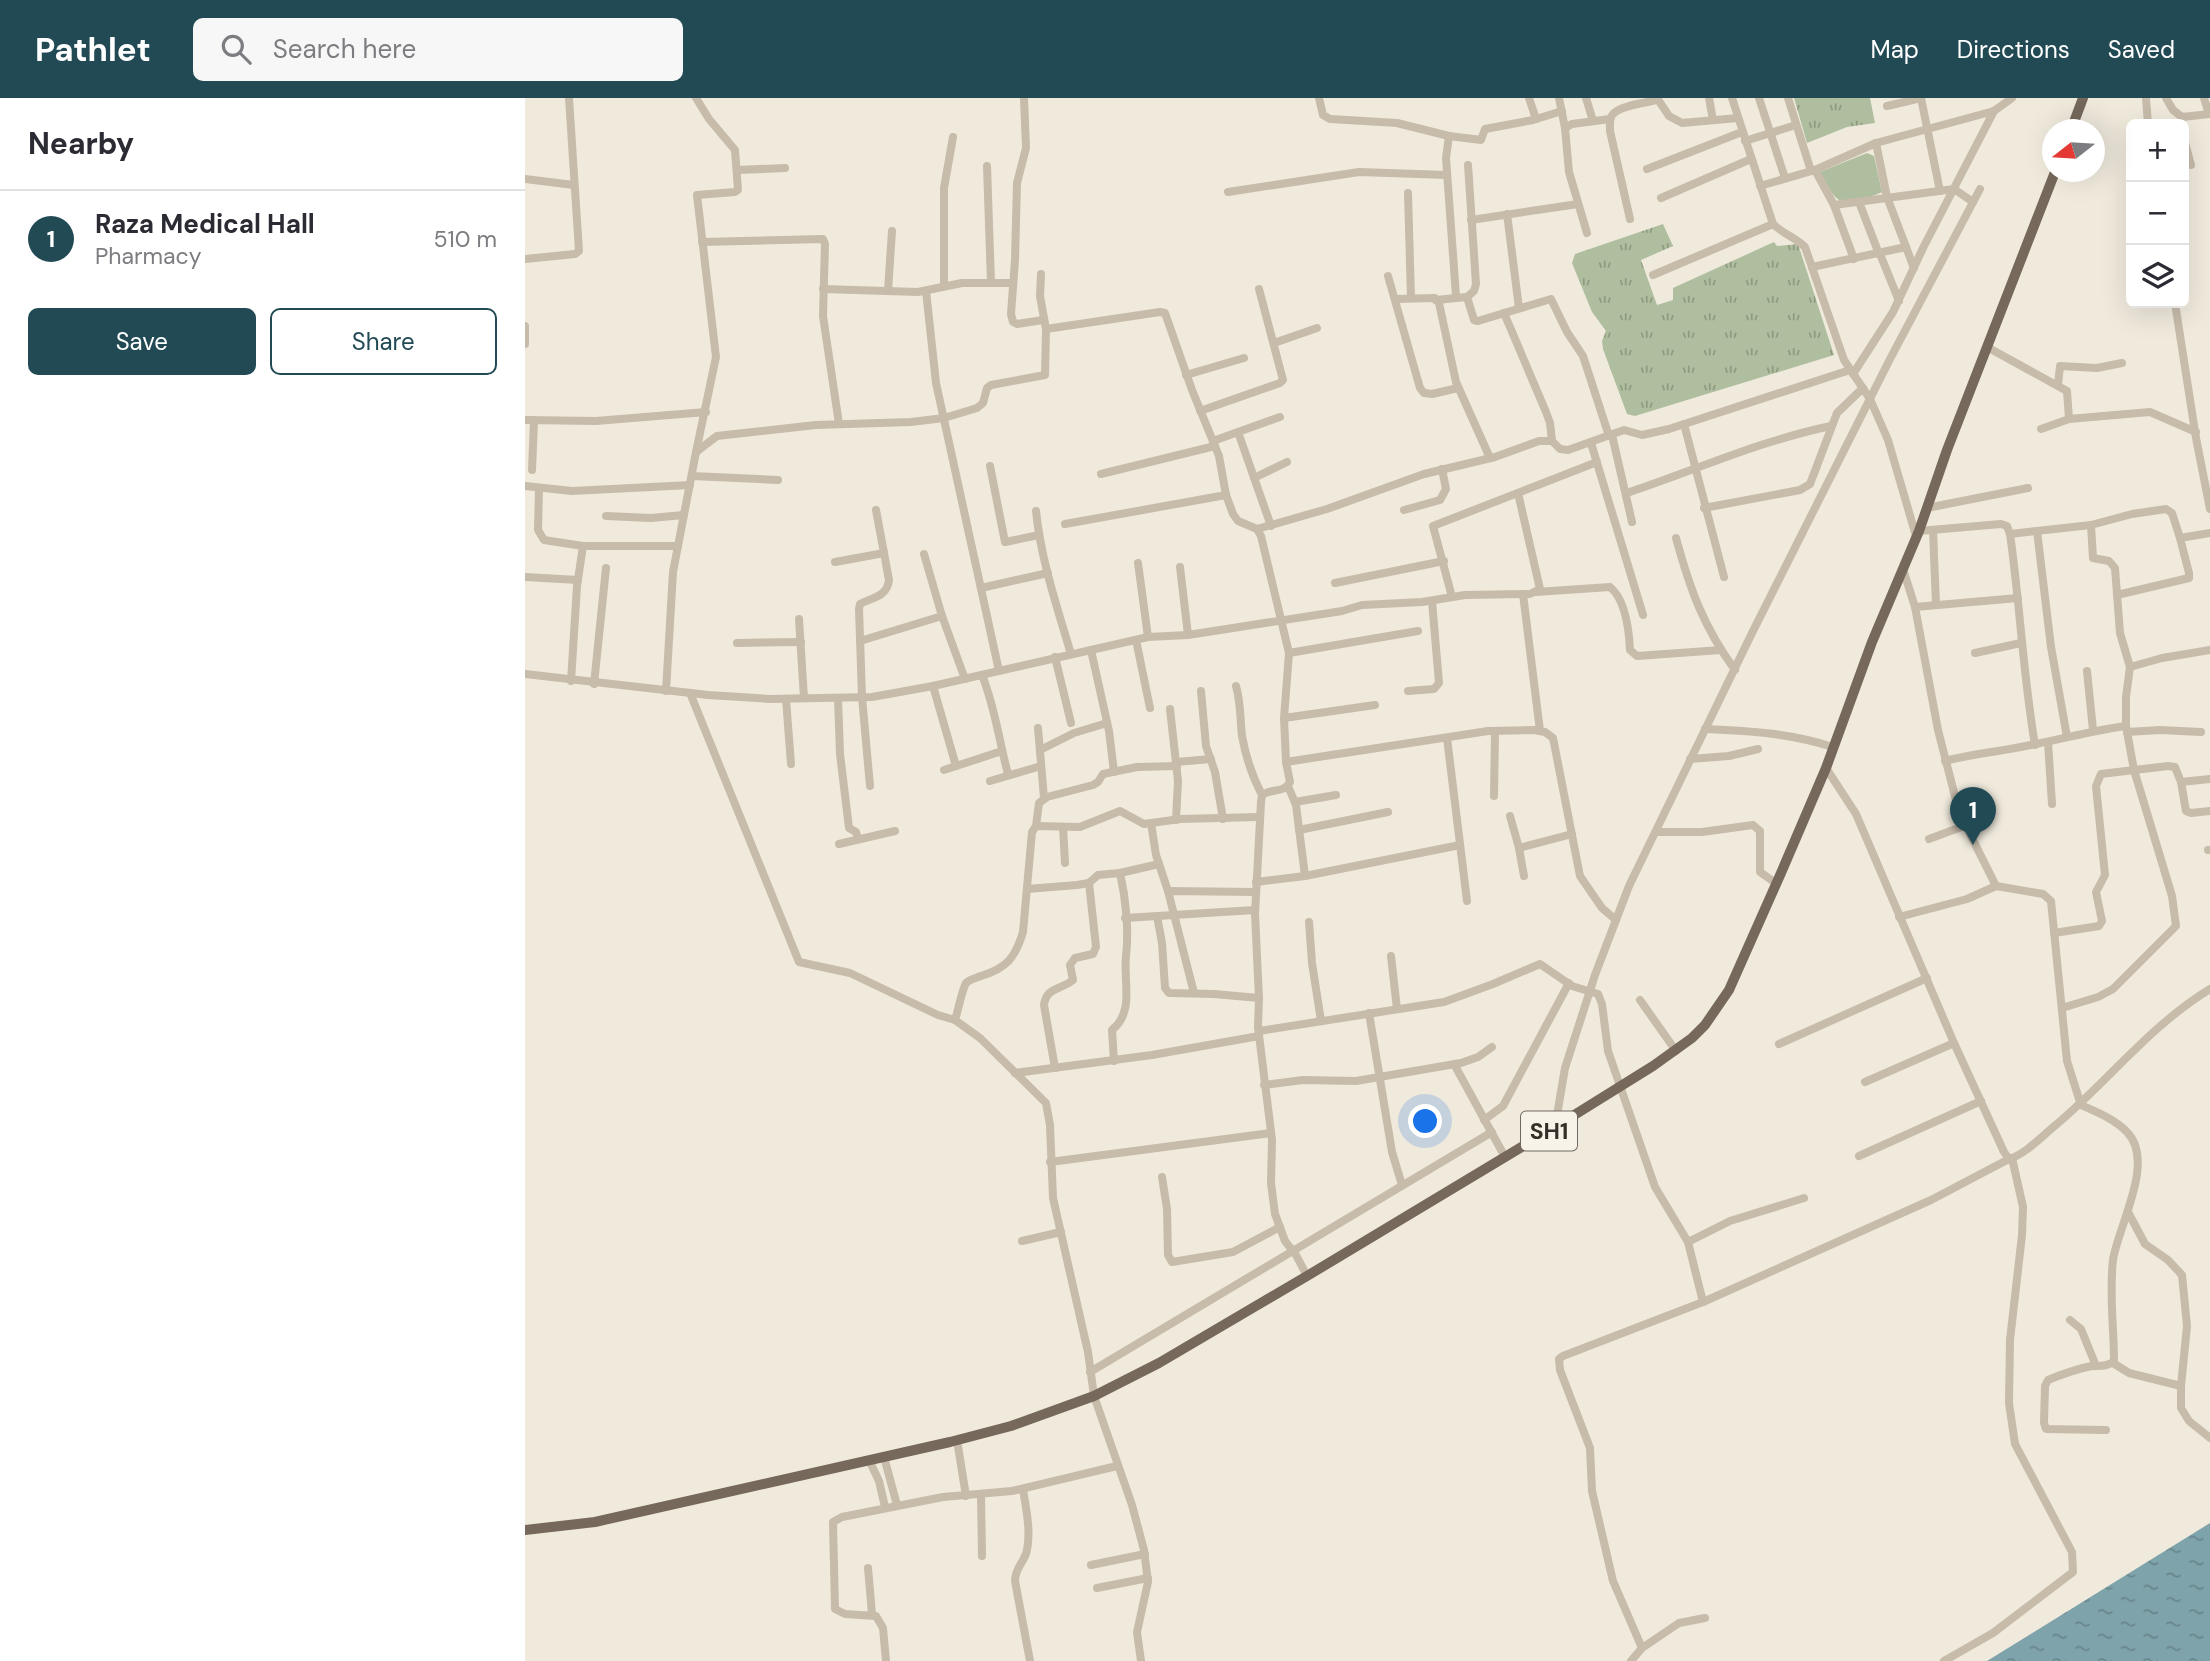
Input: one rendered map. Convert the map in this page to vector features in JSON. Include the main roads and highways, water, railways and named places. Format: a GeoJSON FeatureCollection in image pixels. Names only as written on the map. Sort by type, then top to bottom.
{"type":"FeatureCollection","features":[{"type":"Feature","properties":{"kind":"main road"},"geometry":{"type":"LineString","coordinates":[[2075,119],[2083,98]]}},
{"type":"Feature","properties":{"kind":"main road","name":"SH1"},"geometry":{"type":"LineString","coordinates":[[525,1530],[595,1522],[957,1440],[1029,1420],[1094,1396],[1159,1363],[1307,1276],[1676,1051],[1705,1025],[1729,990],[1777,884],[1826,768],[2051,182]]}},
{"type":"Feature","properties":{"kind":"water"},"geometry":{"type":"Polygon","coordinates":[[[2210,1523],[2210,1661],[1987,1661],[2210,1523]]]}},
{"type":"Feature","properties":{"kind":"place","name":"Raza Medical Hall"},"geometry":{"type":"Point","coordinates":[1973,845]}}]}
